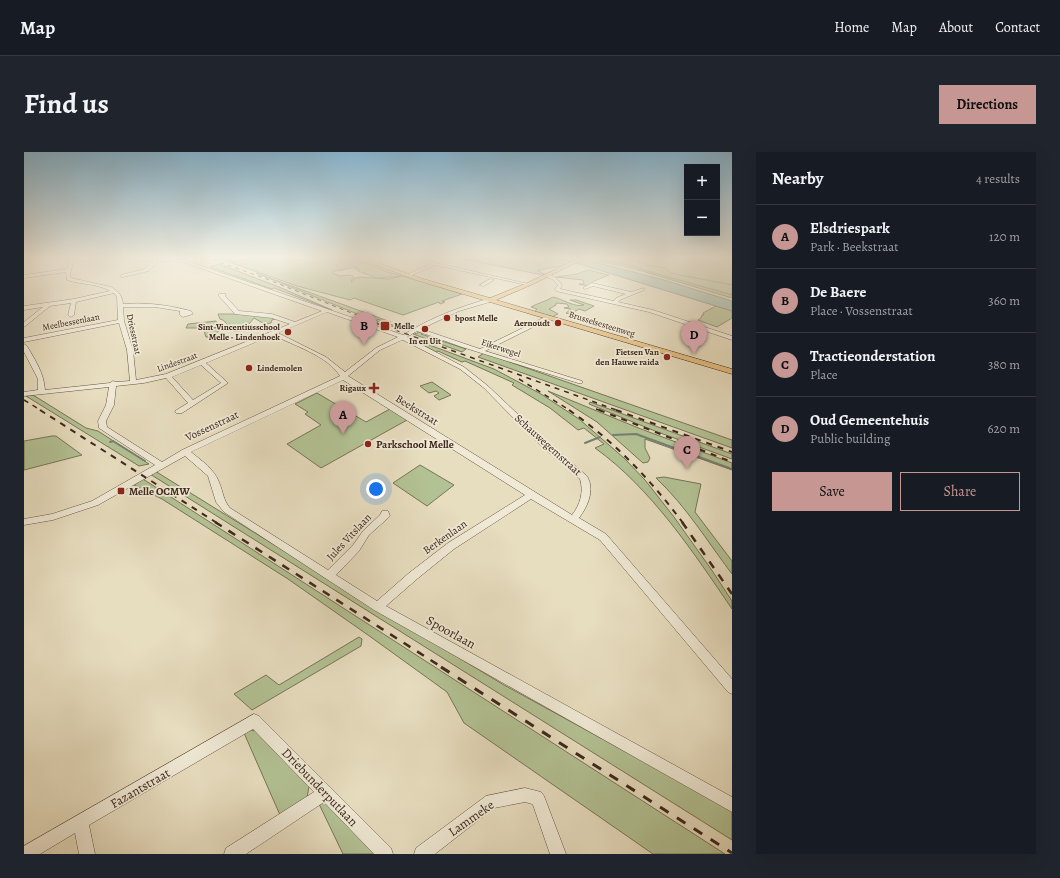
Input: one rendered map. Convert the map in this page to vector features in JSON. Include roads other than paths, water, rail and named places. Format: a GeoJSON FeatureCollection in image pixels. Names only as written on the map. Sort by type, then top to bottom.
{"type":"FeatureCollection","features":[{"type":"Feature","properties":{"kind":"main road","name":"Brusselsesteenweg"},"geometry":{"type":"LineString","coordinates":[[455,290],[732,372]]}},
{"type":"Feature","properties":{"kind":"main road"},"geometry":{"type":"LineString","coordinates":[[491,300],[514,290]]}},
{"type":"Feature","properties":{"kind":"street"},"geometry":{"type":"LineString","coordinates":[[268,290],[403,337]]}},
{"type":"Feature","properties":{"kind":"street"},"geometry":{"type":"LineString","coordinates":[[557,290],[656,313],[732,338]]}},
{"type":"Feature","properties":{"kind":"street"},"geometry":{"type":"LineString","coordinates":[[616,290],[630,293]]}},
{"type":"Feature","properties":{"kind":"street"},"geometry":{"type":"LineString","coordinates":[[615,303],[618,299],[640,290]]}},
{"type":"Feature","properties":{"kind":"street"},"geometry":{"type":"LineString","coordinates":[[24,308],[74,301],[115,291]]}},
{"type":"Feature","properties":{"kind":"street","name":"Driesstraat"},"geometry":{"type":"LineString","coordinates":[[115,291],[120,297],[121,321],[130,350],[133,381]]}},
{"type":"Feature","properties":{"kind":"street"},"geometry":{"type":"LineString","coordinates":[[224,295],[222,296],[235,312],[278,316],[293,323]]}},
{"type":"Feature","properties":{"kind":"street","name":"Vossenstraat"},"geometry":{"type":"LineString","coordinates":[[24,522],[53,517],[94,503],[185,452],[334,383],[378,349],[403,337],[419,327],[457,310],[491,300]]}},
{"type":"Feature","properties":{"kind":"street"},"geometry":{"type":"LineString","coordinates":[[71,315],[74,301]]}},
{"type":"Feature","properties":{"kind":"street"},"geometry":{"type":"LineString","coordinates":[[120,306],[149,304],[176,308],[183,311]]}},
{"type":"Feature","properties":{"kind":"street"},"geometry":{"type":"LineString","coordinates":[[24,325],[46,306]]}},
{"type":"Feature","properties":{"kind":"street","name":"Lindestraat"},"geometry":{"type":"LineString","coordinates":[[24,394],[168,376],[326,310]]}},
{"type":"Feature","properties":{"kind":"street"},"geometry":{"type":"LineString","coordinates":[[480,351],[549,317]]}},
{"type":"Feature","properties":{"kind":"street","name":"Meelbessenlaan"},"geometry":{"type":"LineString","coordinates":[[24,340],[121,321]]}},
{"type":"Feature","properties":{"kind":"street","name":"Eikerwegel"},"geometry":{"type":"LineString","coordinates":[[419,327],[480,351],[580,382]]}},
{"type":"Feature","properties":{"kind":"street","name":"Beekstraat"},"geometry":{"type":"LineString","coordinates":[[272,332],[317,354],[342,372],[349,381],[531,495],[573,519]]}},
{"type":"Feature","properties":{"kind":"street","name":"Schauwegemstraat"},"geometry":{"type":"LineString","coordinates":[[403,337],[462,368],[486,387],[541,442],[584,478],[586,485],[583,505],[573,519]]}},
{"type":"Feature","properties":{"kind":"street"},"geometry":{"type":"LineString","coordinates":[[24,346],[41,379],[42,392]]}},
{"type":"Feature","properties":{"kind":"street"},"geometry":{"type":"LineString","coordinates":[[179,410],[225,383],[202,362]]}},
{"type":"Feature","properties":{"kind":"street"},"geometry":{"type":"LineString","coordinates":[[168,376],[192,403]]}},
{"type":"Feature","properties":{"kind":"street"},"geometry":{"type":"LineString","coordinates":[[113,383],[110,405],[102,421],[103,428],[160,465]]}},
{"type":"Feature","properties":{"kind":"street","name":"Spoorlaan"},"geometry":{"type":"LineString","coordinates":[[185,452],[211,475],[216,485],[220,503],[227,510],[329,576],[378,607],[732,805]]}},
{"type":"Feature","properties":{"kind":"street","name":"Berkenlaan"},"geometry":{"type":"LineString","coordinates":[[378,607],[412,576],[451,546],[531,495]]}},
{"type":"Feature","properties":{"kind":"street","name":"Jules Vitslaan"},"geometry":{"type":"LineString","coordinates":[[329,576],[356,548],[366,533],[385,516],[385,513]]}},
{"type":"Feature","properties":{"kind":"street"},"geometry":{"type":"LineString","coordinates":[[573,519],[603,537],[732,688]]}},
{"type":"Feature","properties":{"kind":"street","name":"Driebunderputlaan"},"geometry":{"type":"LineString","coordinates":[[254,721],[385,854]]}},
{"type":"Feature","properties":{"kind":"street","name":"Fazantstraat"},"geometry":{"type":"LineString","coordinates":[[25,854],[254,721]]}},
{"type":"Feature","properties":{"kind":"street"},"geometry":{"type":"LineString","coordinates":[[232,854],[325,793]]}},
{"type":"Feature","properties":{"kind":"street","name":"Lammeke"},"geometry":{"type":"LineString","coordinates":[[422,854],[491,801],[525,795],[536,797],[539,801],[558,854]]}},
{"type":"Feature","properties":{"kind":"street"},"geometry":{"type":"LineString","coordinates":[[82,822],[87,854]]}},
{"type":"Feature","properties":{"kind":"water"},"geometry":{"type":"Polygon","coordinates":[[[663,290],[696,290],[732,301],[732,311],[663,290]]]}},
{"type":"Feature","properties":{"kind":"waterway"},"geometry":{"type":"LineString","coordinates":[[713,290],[732,295]]}},
{"type":"Feature","properties":{"kind":"waterway"},"geometry":{"type":"LineString","coordinates":[[613,435],[636,434],[732,469]]}},
{"type":"Feature","properties":{"kind":"waterway"},"geometry":{"type":"LineString","coordinates":[[585,443],[600,437]]}},
{"type":"Feature","properties":{"kind":"waterway"},"geometry":{"type":"LineString","coordinates":[[110,442],[113,441],[145,461]]}},
{"type":"Feature","properties":{"kind":"railway"},"geometry":{"type":"LineString","coordinates":[[293,290],[379,324]]}},
{"type":"Feature","properties":{"kind":"railway"},"geometry":{"type":"LineString","coordinates":[[376,323],[619,411]]}},
{"type":"Feature","properties":{"kind":"railway"},"geometry":{"type":"LineString","coordinates":[[519,379],[571,411]]}},
{"type":"Feature","properties":{"kind":"railway"},"geometry":{"type":"LineString","coordinates":[[24,400],[42,411]]}},
{"type":"Feature","properties":{"kind":"railway"},"geometry":{"type":"LineString","coordinates":[[40,410],[217,523]]}},
{"type":"Feature","properties":{"kind":"railway"},"geometry":{"type":"LineString","coordinates":[[569,410],[586,422],[631,462],[671,507],[683,523]]}},
{"type":"Feature","properties":{"kind":"railway"},"geometry":{"type":"LineString","coordinates":[[599,410],[732,462]]}},
{"type":"Feature","properties":{"kind":"railway"},"geometry":{"type":"LineString","coordinates":[[616,410],[732,452]]}},
{"type":"Feature","properties":{"kind":"railway"},"geometry":{"type":"LineString","coordinates":[[215,522],[443,668]]}},
{"type":"Feature","properties":{"kind":"railway"},"geometry":{"type":"LineString","coordinates":[[682,522],[732,594]]}},
{"type":"Feature","properties":{"kind":"railway"},"geometry":{"type":"LineString","coordinates":[[441,667],[732,853]]}},
{"type":"Feature","properties":{"kind":"place","name":"bpost Melle"},"geometry":{"type":"Point","coordinates":[447,318]}},
{"type":"Feature","properties":{"kind":"place","name":"Aernoudt"},"geometry":{"type":"Point","coordinates":[558,323]}},
{"type":"Feature","properties":{"kind":"place","name":"Melle"},"geometry":{"type":"Point","coordinates":[385,326]}},
{"type":"Feature","properties":{"kind":"place","name":"In en Uit"},"geometry":{"type":"Point","coordinates":[425,329]}},
{"type":"Feature","properties":{"kind":"place","name":"Sint-Vincentiusschool Melle - Lindenhoek"},"geometry":{"type":"Point","coordinates":[288,332]}},
{"type":"Feature","properties":{"kind":"place","name":"De Baere"},"geometry":{"type":"Point","coordinates":[364,345]}},
{"type":"Feature","properties":{"kind":"place","name":"Oud Gemeentehuis"},"geometry":{"type":"Point","coordinates":[694,354]}},
{"type":"Feature","properties":{"kind":"place","name":"Fietsen Van den Hauwe raida"},"geometry":{"type":"Point","coordinates":[667,357]}},
{"type":"Feature","properties":{"kind":"place","name":"Lindemolen"},"geometry":{"type":"Point","coordinates":[249,368]}},
{"type":"Feature","properties":{"kind":"place","name":"Rigaux"},"geometry":{"type":"Point","coordinates":[374,388]}},
{"type":"Feature","properties":{"kind":"place","name":"Elsdriespark"},"geometry":{"type":"Point","coordinates":[343,434]}},
{"type":"Feature","properties":{"kind":"place","name":"Parkschool Melle"},"geometry":{"type":"Point","coordinates":[368,444]}},
{"type":"Feature","properties":{"kind":"place","name":"Tractieonderstation"},"geometry":{"type":"Point","coordinates":[687,469]}},
{"type":"Feature","properties":{"kind":"place","name":"Melle OCMW"},"geometry":{"type":"Point","coordinates":[121,491]}}]}
